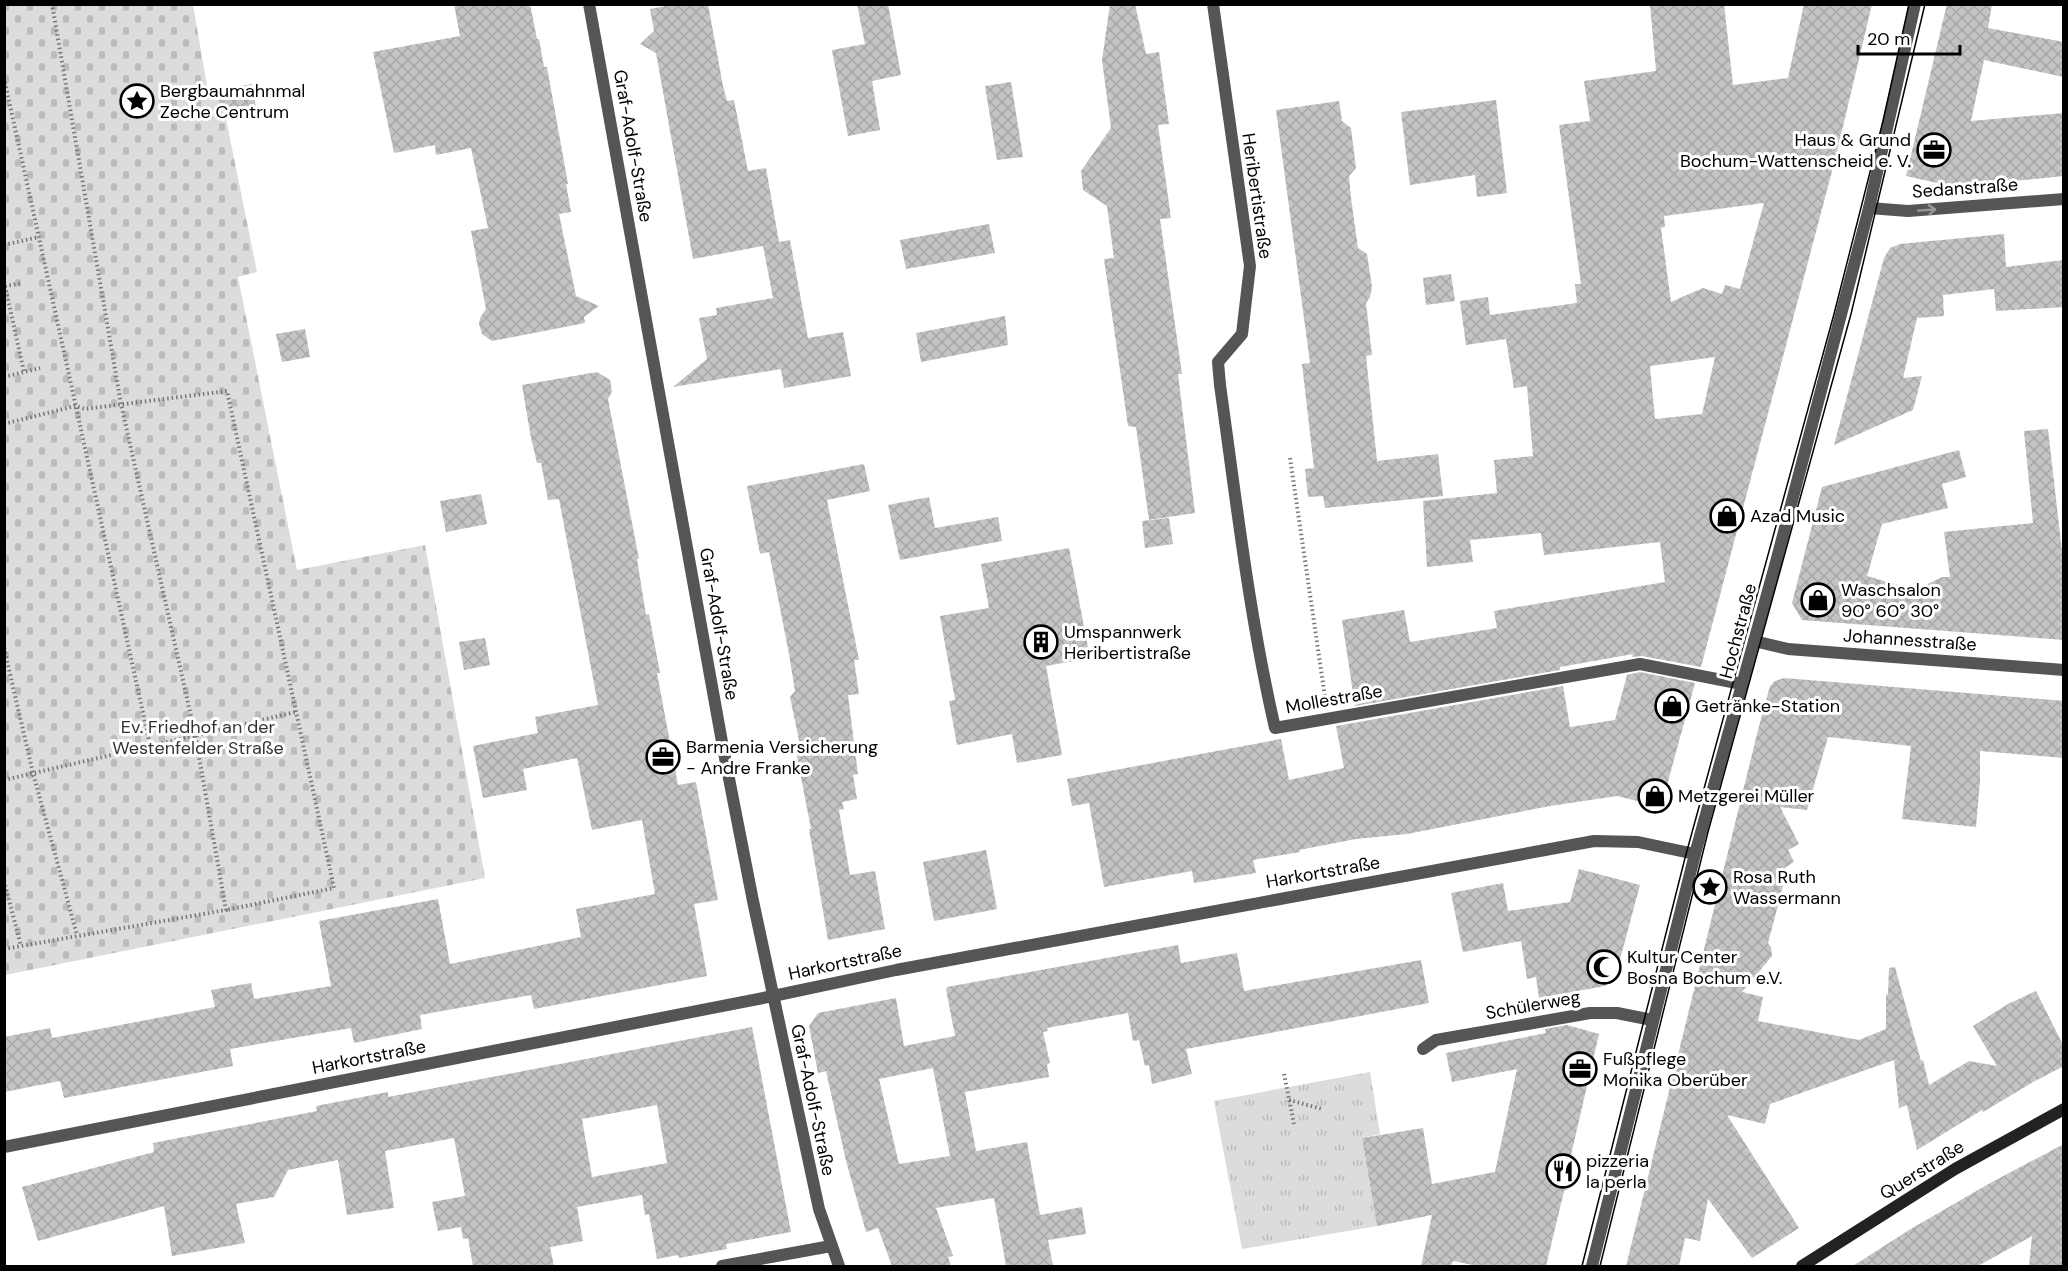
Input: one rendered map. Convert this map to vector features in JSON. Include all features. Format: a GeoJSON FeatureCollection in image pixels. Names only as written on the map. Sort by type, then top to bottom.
{"type":"FeatureCollection","features":[{"type":"Feature","properties":{"kind":"main road","name":"Querstraße"},"geometry":{"type":"LineString","coordinates":[[1802,1266],[1955,1169],[2064,1109]]}},
{"type":"Feature","properties":{"kind":"street","name":"Graf-Adolf-Straße"},"geometry":{"type":"LineString","coordinates":[[589,4],[724,753],[772,996],[819,1209],[838,1266]]}},
{"type":"Feature","properties":{"kind":"street","name":"Heribertistraße"},"geometry":{"type":"LineString","coordinates":[[1213,4],[1250,266],[1242,334],[1218,362],[1220,385]]}},
{"type":"Feature","properties":{"kind":"street","name":"Hochstraße"},"geometry":{"type":"LineString","coordinates":[[1592,1266],[1695,854],[1869,208],[1915,4]]}},
{"type":"Feature","properties":{"kind":"street","name":"Sedanstraße"},"geometry":{"type":"LineString","coordinates":[[1869,208],[1908,211],[2064,199]]}},
{"type":"Feature","properties":{"kind":"street","name":"Mollestraße"},"geometry":{"type":"LineString","coordinates":[[1220,385],[1244,558],[1267,695],[1275,728],[1640,664],[1742,684]]}},
{"type":"Feature","properties":{"kind":"street","name":"Johannesstraße"},"geometry":{"type":"LineString","coordinates":[[1754,641],[1788,649],[2064,670]]}},
{"type":"Feature","properties":{"kind":"street","name":"Harkortstraße"},"geometry":{"type":"LineString","coordinates":[[4,1147],[772,996],[896,969],[1594,841],[1638,842],[1695,854]]}},
{"type":"Feature","properties":{"kind":"street","name":"Schülerweg"},"geometry":{"type":"LineString","coordinates":[[1423,1049],[1436,1040],[1590,1013],[1617,1012],[1652,1020]]}},
{"type":"Feature","properties":{"kind":"street"},"geometry":{"type":"LineString","coordinates":[[722,1266],[831,1246]]}},
{"type":"Feature","properties":{"kind":"path"},"geometry":{"type":"LineString","coordinates":[[51,4],[121,404],[195,735],[226,909]]}},
{"type":"Feature","properties":{"kind":"path"},"geometry":{"type":"LineString","coordinates":[[4,78],[150,745]]}},
{"type":"Feature","properties":{"kind":"path"},"geometry":{"type":"LineString","coordinates":[[4,106],[11,105]]}},
{"type":"Feature","properties":{"kind":"path"},"geometry":{"type":"LineString","coordinates":[[4,245],[39,237]]}},
{"type":"Feature","properties":{"kind":"path"},"geometry":{"type":"LineString","coordinates":[[22,283],[5,286],[24,372]]}},
{"type":"Feature","properties":{"kind":"path"},"geometry":{"type":"LineString","coordinates":[[4,377],[40,368]]}},
{"type":"Feature","properties":{"kind":"path"},"geometry":{"type":"LineString","coordinates":[[4,424],[75,406],[85,409],[227,391],[334,888],[4,949]]}},
{"type":"Feature","properties":{"kind":"path"},"geometry":{"type":"LineString","coordinates":[[1290,458],[1328,719]]}},
{"type":"Feature","properties":{"kind":"path"},"geometry":{"type":"LineString","coordinates":[[4,648],[33,773],[77,935]]}},
{"type":"Feature","properties":{"kind":"path"},"geometry":{"type":"LineString","coordinates":[[4,780],[296,712]]}},
{"type":"Feature","properties":{"kind":"path"},"geometry":{"type":"LineString","coordinates":[[4,881],[21,946]]}},
{"type":"Feature","properties":{"kind":"path"},"geometry":{"type":"LineString","coordinates":[[1284,1074],[1294,1124]]}},
{"type":"Feature","properties":{"kind":"path"},"geometry":{"type":"LineString","coordinates":[[1289,1100],[1322,1109]]}},
{"type":"Feature","properties":{"kind":"green space","name":"Ev. Friedhof an der Westenfelder Straße"},"geometry":{"type":"Polygon","coordinates":[[[5,5],[193,5],[208,91],[220,89],[257,272],[238,277],[297,570],[425,545],[485,878],[5,975],[5,5]]]}},
{"type":"Feature","properties":{"kind":"green space"},"geometry":{"type":"Polygon","coordinates":[[[1370,1072],[1380,1134],[1362,1138],[1377,1226],[1242,1249],[1214,1101],[1370,1072]]]}},
{"type":"Feature","properties":{"kind":"building"},"geometry":{"type":"Polygon","coordinates":[[[454,4],[530,4],[544,67],[547,67],[568,184],[566,184],[571,212],[559,214],[576,296],[599,306],[584,317],[585,323],[492,341],[482,334],[479,324],[486,309],[471,231],[488,228],[471,148],[436,155],[435,145],[394,153],[373,52],[460,36],[454,4]]]}},
{"type":"Feature","properties":{"kind":"building"},"geometry":{"type":"Polygon","coordinates":[[[675,4],[708,4],[723,86],[727,101],[734,100],[748,171],[766,168],[779,242],[790,240],[808,338],[843,332],[851,376],[784,388],[781,369],[673,387],[707,359],[699,318],[717,315],[716,308],[773,298],[763,246],[693,259],[656,53],[640,44],[654,31],[650,9],[675,4]]]}},
{"type":"Feature","properties":{"kind":"building"},"geometry":{"type":"Polygon","coordinates":[[[857,4],[888,4],[901,75],[872,81],[880,130],[848,136],[832,50],[865,44],[857,4]]]}},
{"type":"Feature","properties":{"kind":"building"},"geometry":{"type":"Polygon","coordinates":[[[1110,4],[1135,4],[1146,54],[1159,52],[1169,124],[1158,125],[1171,218],[1160,219],[1182,374],[1178,374],[1195,513],[1149,520],[1136,427],[1128,426],[1104,259],[1114,258],[1107,206],[1083,190],[1081,171],[1111,128],[1102,60],[1110,4]]]}},
{"type":"Feature","properties":{"kind":"building"},"geometry":{"type":"Polygon","coordinates":[[[1650,4],[1724,4],[1733,85],[1788,78],[1804,4],[1872,4],[1836,156],[1701,667],[1642,656],[1632,657],[1633,654],[1560,667],[1560,670],[1355,706],[1342,620],[1404,610],[1410,642],[1497,628],[1494,611],[1665,582],[1660,542],[1544,555],[1541,533],[1470,540],[1473,562],[1427,567],[1423,501],[1497,493],[1494,460],[1533,456],[1527,386],[1514,388],[1506,339],[1466,345],[1460,301],[1488,297],[1490,315],[1577,303],[1575,284],[1581,284],[1559,125],[1590,121],[1584,81],[1656,71],[1650,4]],[[1764,203],[1664,216],[1665,227],[1661,228],[1671,302],[1703,288],[1722,294],[1725,285],[1740,289],[1764,203]],[[1715,357],[1650,366],[1655,419],[1702,414],[1715,357]]]}},
{"type":"Feature","properties":{"kind":"building"},"geometry":{"type":"Polygon","coordinates":[[[1947,4],[1992,4],[1988,28],[2064,42],[2064,77],[1984,60],[1971,121],[2064,113],[2064,176],[1955,187],[1906,176],[1947,4]]]}},
{"type":"Feature","properties":{"kind":"building"},"geometry":{"type":"Polygon","coordinates":[[[1011,82],[1023,157],[997,160],[985,86],[1011,82]]]}},
{"type":"Feature","properties":{"kind":"building"},"geometry":{"type":"Polygon","coordinates":[[[252,84],[257,114],[226,119],[220,89],[252,84]]]}},
{"type":"Feature","properties":{"kind":"building"},"geometry":{"type":"Polygon","coordinates":[[[1496,100],[1507,193],[1477,197],[1475,175],[1410,185],[1401,112],[1496,100]]]}},
{"type":"Feature","properties":{"kind":"building"},"geometry":{"type":"Polygon","coordinates":[[[1339,101],[1342,121],[1351,128],[1356,168],[1349,176],[1351,198],[1358,248],[1367,254],[1372,287],[1366,303],[1372,355],[1366,356],[1377,461],[1438,454],[1443,496],[1325,508],[1323,496],[1308,497],[1305,469],[1314,468],[1302,364],[1310,363],[1276,110],[1339,101]]]}},
{"type":"Feature","properties":{"kind":"building"},"geometry":{"type":"Polygon","coordinates":[[[989,224],[995,253],[906,269],[900,240],[989,224]]]}},
{"type":"Feature","properties":{"kind":"building"},"geometry":{"type":"Polygon","coordinates":[[[2004,234],[2006,267],[2064,260],[2064,307],[1996,311],[1994,289],[1943,295],[1944,316],[1917,318],[1903,378],[1922,376],[1913,410],[1834,445],[1884,258],[1890,248],[1900,244],[2004,234]]]}},
{"type":"Feature","properties":{"kind":"building"},"geometry":{"type":"Polygon","coordinates":[[[1451,274],[1455,301],[1426,305],[1423,278],[1451,274]]]}},
{"type":"Feature","properties":{"kind":"building"},"geometry":{"type":"Polygon","coordinates":[[[1005,316],[1008,345],[921,362],[916,333],[1005,316]]]}},
{"type":"Feature","properties":{"kind":"building"},"geometry":{"type":"Polygon","coordinates":[[[305,329],[310,357],[282,362],[276,334],[305,329]]]}},
{"type":"Feature","properties":{"kind":"building"},"geometry":{"type":"Polygon","coordinates":[[[597,372],[610,380],[612,392],[608,399],[639,559],[637,559],[646,615],[649,614],[660,673],[657,673],[678,785],[696,782],[718,900],[694,904],[707,976],[534,1009],[531,995],[420,1015],[422,1029],[354,1043],[351,1028],[230,1049],[233,1066],[64,1098],[60,1081],[4,1092],[4,1037],[50,1028],[52,1038],[215,1007],[211,990],[251,983],[254,999],[331,986],[319,921],[438,899],[450,964],[581,937],[576,909],[655,894],[642,820],[592,830],[577,758],[523,769],[527,790],[483,798],[473,746],[538,733],[535,717],[598,705],[559,499],[548,500],[541,463],[537,463],[531,438],[522,385],[597,372]]]}},
{"type":"Feature","properties":{"kind":"building"},"geometry":{"type":"Polygon","coordinates":[[[2048,429],[2064,569],[2064,640],[1802,620],[1792,603],[1822,487],[1959,450],[1966,477],[1942,484],[1948,508],[1882,524],[1867,576],[1915,590],[1942,577],[1950,577],[1944,532],[2033,523],[2024,431],[2048,429]]]}},
{"type":"Feature","properties":{"kind":"building"},"geometry":{"type":"Polygon","coordinates":[[[864,464],[870,491],[827,500],[859,660],[854,660],[859,694],[848,695],[858,774],[853,775],[857,799],[842,802],[844,809],[839,810],[850,875],[875,871],[885,929],[828,940],[809,829],[811,829],[795,746],[800,745],[790,697],[795,691],[789,654],[769,552],[760,554],[747,486],[864,464]]]}},
{"type":"Feature","properties":{"kind":"building"},"geometry":{"type":"Polygon","coordinates":[[[481,494],[487,524],[446,532],[440,501],[481,494]]]}},
{"type":"Feature","properties":{"kind":"building"},"geometry":{"type":"Polygon","coordinates":[[[929,497],[935,528],[998,517],[1002,541],[900,560],[888,505],[929,497]]]}},
{"type":"Feature","properties":{"kind":"building"},"geometry":{"type":"Polygon","coordinates":[[[1169,518],[1173,544],[1145,548],[1142,521],[1169,518]]]}},
{"type":"Feature","properties":{"kind":"building","name":"Umspannwerk Heribertistraße"},"geometry":{"type":"Polygon","coordinates":[[[1069,548],[1090,658],[1046,666],[1062,755],[1017,763],[1012,734],[957,745],[949,701],[955,700],[940,616],[989,608],[981,564],[1069,548]]]}},
{"type":"Feature","properties":{"kind":"building"},"geometry":{"type":"Polygon","coordinates":[[[485,638],[490,665],[464,670],[459,642],[485,638]]]}},
{"type":"Feature","properties":{"kind":"building"},"geometry":{"type":"Polygon","coordinates":[[[1640,672],[1695,683],[1661,807],[1617,796],[1550,806],[1407,834],[1356,839],[1299,850],[1300,852],[1253,860],[1256,873],[1194,883],[1192,871],[1104,887],[1089,803],[1072,806],[1067,779],[1281,739],[1289,780],[1344,768],[1336,726],[1563,686],[1570,727],[1615,720],[1627,675],[1640,672]]]}},
{"type":"Feature","properties":{"kind":"building"},"geometry":{"type":"Polygon","coordinates":[[[1784,678],[2064,701],[2064,758],[1980,751],[1976,827],[1902,819],[1911,746],[1828,737],[1807,810],[1780,807],[1799,844],[1788,850],[1794,862],[1783,869],[1786,875],[1768,943],[1772,956],[1742,992],[1763,997],[1758,1021],[1859,1040],[1886,1029],[1889,968],[1895,967],[1929,1085],[1969,1061],[1997,1066],[1973,1026],[2008,1004],[2036,991],[2064,1047],[2064,1066],[1983,1112],[1982,1110],[1917,1150],[1907,1105],[1899,1108],[1894,1060],[1770,1104],[1765,1124],[1727,1115],[1799,1228],[1752,1258],[1708,1199],[1700,1241],[1685,1238],[1679,1266],[1626,1266],[1758,730],[1770,686],[1775,681],[1784,678]]]}},
{"type":"Feature","properties":{"kind":"building"},"geometry":{"type":"Polygon","coordinates":[[[986,850],[997,909],[934,921],[923,862],[986,850]]]}},
{"type":"Feature","properties":{"kind":"building"},"geometry":{"type":"Polygon","coordinates":[[[1579,869],[1640,885],[1615,978],[1605,986],[1539,998],[1536,977],[1527,979],[1521,941],[1463,952],[1451,893],[1503,883],[1508,911],[1570,902],[1579,869]]]}},
{"type":"Feature","properties":{"kind":"building"},"geometry":{"type":"Polygon","coordinates":[[[1178,945],[1181,963],[1237,953],[1244,991],[1421,960],[1429,1003],[1186,1049],[1192,1074],[1152,1084],[1149,1065],[1145,1066],[1139,1040],[1133,1041],[1128,1013],[1047,1028],[1048,1031],[1043,1032],[1050,1063],[1047,1064],[1049,1077],[965,1092],[976,1151],[1027,1142],[1040,1215],[1082,1207],[1086,1234],[1048,1240],[1053,1266],[1006,1266],[994,1198],[936,1208],[953,1256],[948,1257],[951,1266],[892,1266],[878,1228],[866,1232],[846,1161],[826,1071],[818,1073],[809,1026],[818,1013],[896,998],[904,1046],[955,1036],[947,987],[1178,945]],[[933,1068],[879,1079],[899,1164],[950,1156],[933,1068]]]}},
{"type":"Feature","properties":{"kind":"building"},"geometry":{"type":"Polygon","coordinates":[[[1567,1025],[1599,1034],[1571,1155],[1575,1159],[1569,1188],[1564,1191],[1546,1266],[1478,1266],[1453,1261],[1451,1266],[1421,1266],[1432,1215],[1377,1226],[1362,1138],[1423,1128],[1432,1184],[1495,1172],[1517,1069],[1452,1082],[1446,1053],[1546,1033],[1545,1029],[1567,1025]]]}},
{"type":"Feature","properties":{"kind":"building"},"geometry":{"type":"Polygon","coordinates":[[[752,1027],[791,1232],[726,1244],[727,1249],[679,1258],[678,1255],[657,1259],[649,1214],[645,1215],[642,1195],[577,1207],[583,1241],[550,1247],[554,1266],[473,1266],[468,1238],[463,1239],[461,1227],[438,1231],[432,1202],[465,1196],[454,1138],[385,1151],[394,1208],[347,1215],[338,1160],[288,1170],[274,1197],[236,1204],[245,1243],[172,1256],[164,1206],[38,1241],[22,1187],[154,1152],[153,1143],[317,1111],[316,1106],[388,1092],[388,1097],[752,1027]],[[657,1105],[582,1119],[592,1177],[667,1163],[657,1105]]]}},
{"type":"Feature","properties":{"kind":"building"},"geometry":{"type":"Polygon","coordinates":[[[2064,1144],[2064,1266],[2029,1266],[2032,1236],[1978,1266],[1853,1266],[1909,1230],[1992,1182],[2064,1144]]]}},
{"type":"Feature","properties":{"kind":"tram line"},"geometry":{"type":"LineString","coordinates":[[1582,1266],[1685,858],[1834,314],[1883,121],[1909,4]]}},
{"type":"Feature","properties":{"kind":"tram line"},"geometry":{"type":"LineString","coordinates":[[1600,1266],[1708,832],[1851,314],[1925,4]]}},
{"type":"Feature","properties":{"kind":"place","name":"Bergbaumahnmal Zeche Centrum"},"geometry":{"type":"Point","coordinates":[137,101]}},
{"type":"Feature","properties":{"kind":"place","name":"Haus & Grund Bochum-Wattenscheid e. V."},"geometry":{"type":"Point","coordinates":[1934,150]}},
{"type":"Feature","properties":{"kind":"place","name":"Azad Music"},"geometry":{"type":"Point","coordinates":[1727,516]}},
{"type":"Feature","properties":{"kind":"place","name":"Waschsalon 90° 60° 30°"},"geometry":{"type":"Point","coordinates":[1818,600]}},
{"type":"Feature","properties":{"kind":"place","name":"Umspannwerk Heribertistraße"},"geometry":{"type":"Point","coordinates":[1041,642]}},
{"type":"Feature","properties":{"kind":"place","name":"Getränke-Station"},"geometry":{"type":"Point","coordinates":[1672,706]}},
{"type":"Feature","properties":{"kind":"place","name":"Barmenia Versicherung - Andre Franke"},"geometry":{"type":"Point","coordinates":[663,757]}},
{"type":"Feature","properties":{"kind":"place","name":"Metzgerei Müller"},"geometry":{"type":"Point","coordinates":[1655,796]}},
{"type":"Feature","properties":{"kind":"place","name":"Rosa Ruth Wassermann"},"geometry":{"type":"Point","coordinates":[1710,887]}},
{"type":"Feature","properties":{"kind":"place","name":"Kultur Center Bosna Bochum e.V."},"geometry":{"type":"Point","coordinates":[1604,967]}},
{"type":"Feature","properties":{"kind":"place","name":"Fußpflege Monika Oberüber"},"geometry":{"type":"Point","coordinates":[1580,1069]}},
{"type":"Feature","properties":{"kind":"place","name":"pizzeria la perla"},"geometry":{"type":"Point","coordinates":[1563,1171]}}]}
